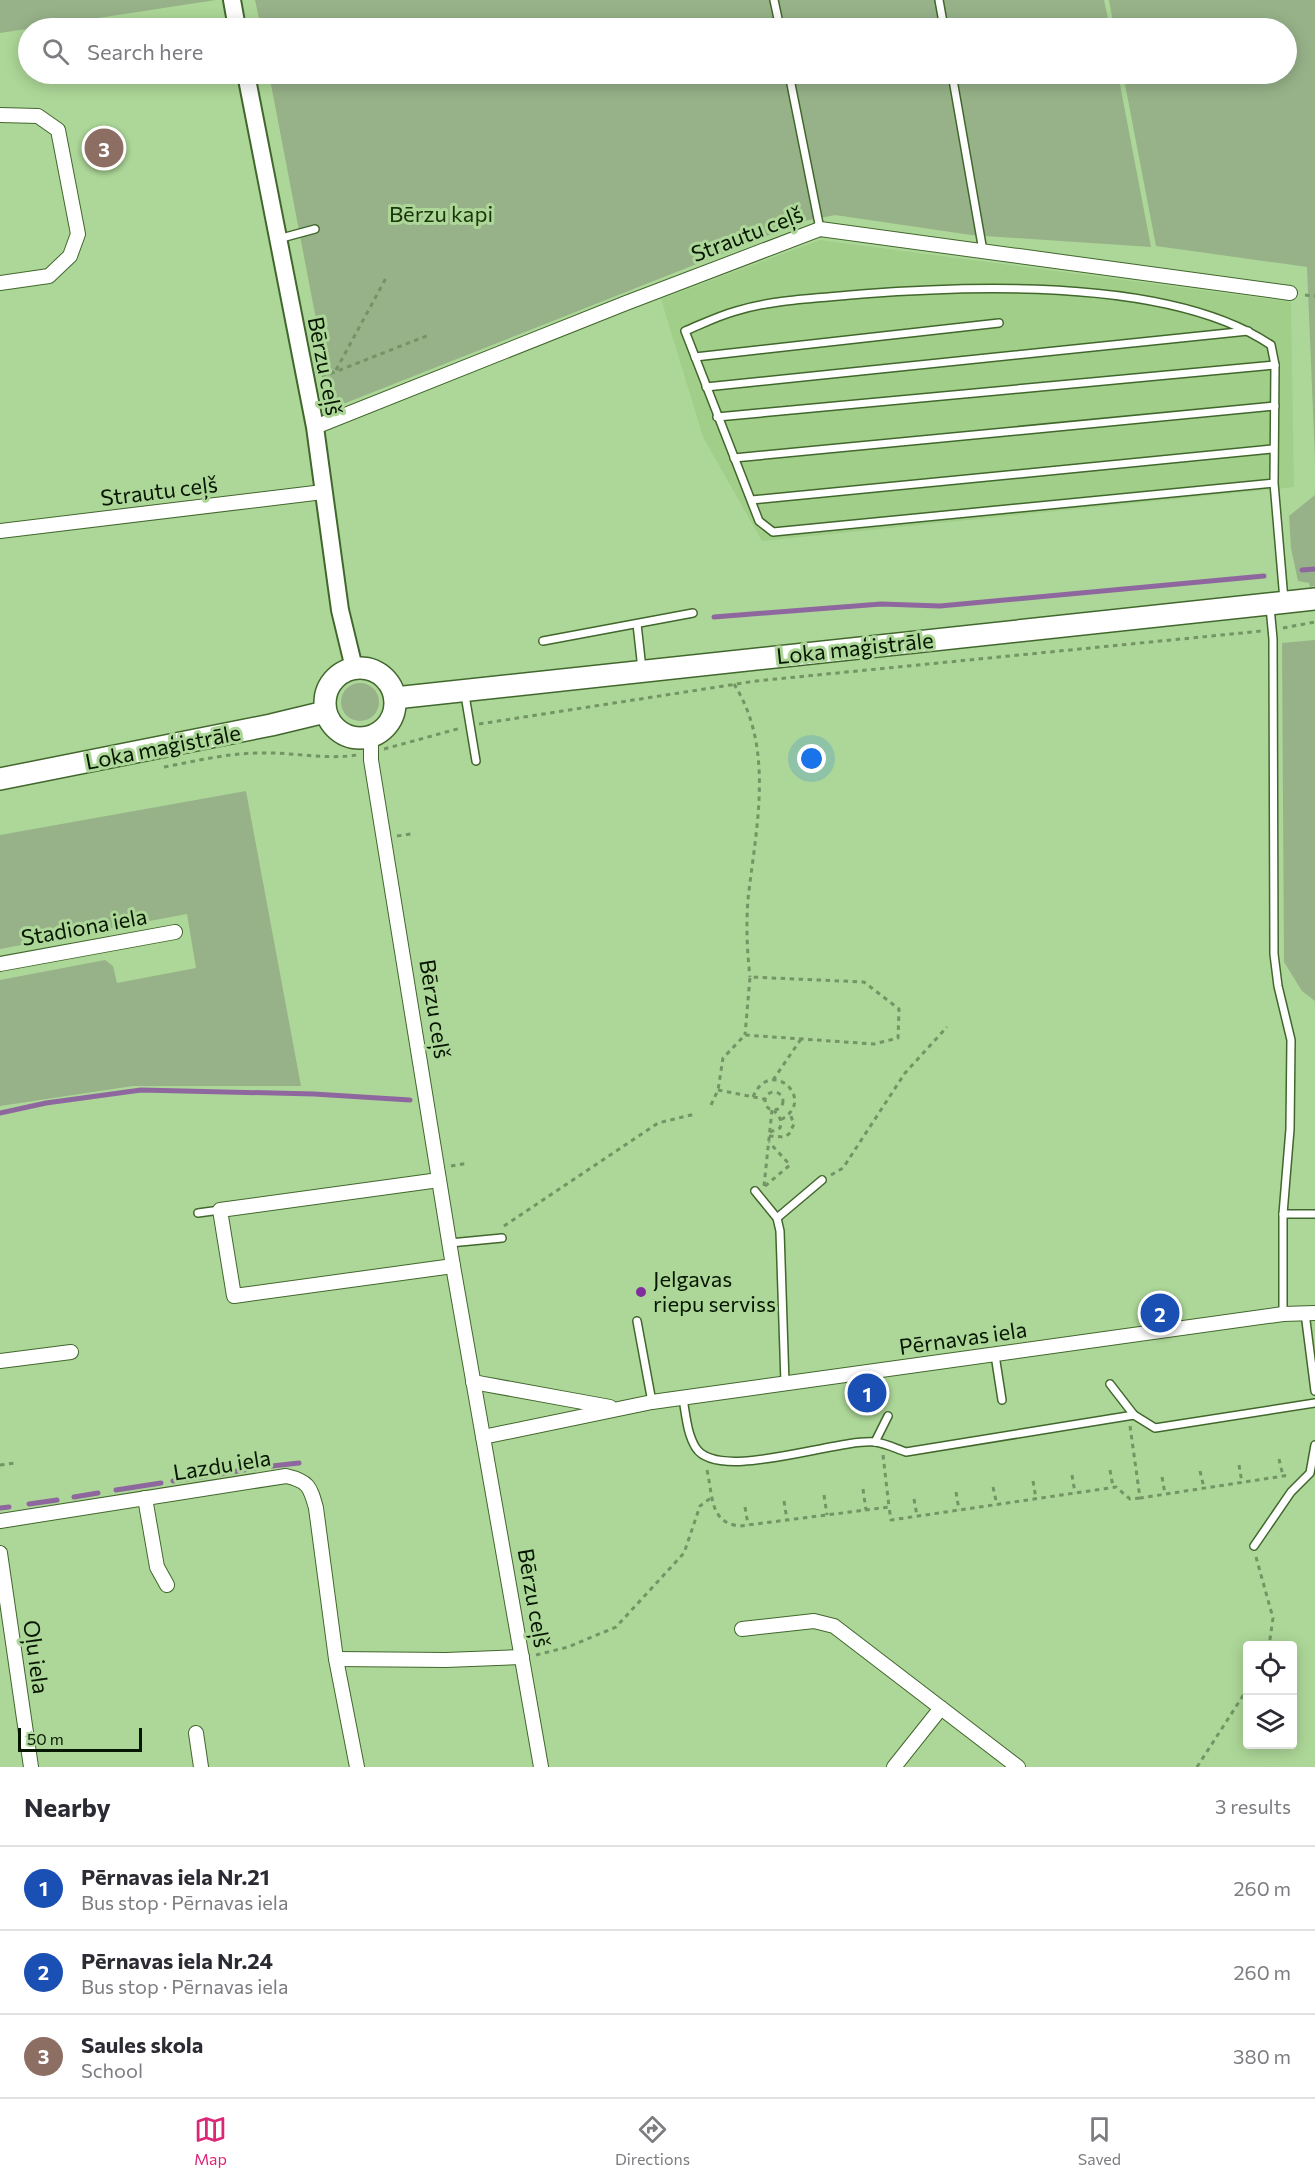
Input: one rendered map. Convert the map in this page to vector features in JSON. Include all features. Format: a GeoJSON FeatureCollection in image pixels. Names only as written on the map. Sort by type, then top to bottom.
{"type":"FeatureCollection","features":[{"type":"Feature","properties":{"kind":"main road","name":"Loka maģistrāle"},"geometry":{"type":"LineString","coordinates":[[395,698],[1315,599]]}},
{"type":"Feature","properties":{"kind":"main road"},"geometry":{"type":"LineString","coordinates":[[354,668],[366,668],[385,678],[395,698],[390,722],[371,750],[338,731],[325,712],[327,689],[343,672],[354,668]]}},
{"type":"Feature","properties":{"kind":"main road","name":"Loka maģistrāle"},"geometry":{"type":"LineString","coordinates":[[0,779],[259,728],[325,712]]}},
{"type":"Feature","properties":{"kind":"street"},"geometry":{"type":"LineString","coordinates":[[232,0],[235,18]]}},
{"type":"Feature","properties":{"kind":"street","name":"Bērzu ceļš"},"geometry":{"type":"LineString","coordinates":[[248,84],[315,427],[344,630],[354,668]]}},
{"type":"Feature","properties":{"kind":"street"},"geometry":{"type":"LineString","coordinates":[[0,115],[38,116],[58,130],[78,234],[70,256],[49,276],[0,283]]}},
{"type":"Feature","properties":{"kind":"street","name":"Strautu ceļš"},"geometry":{"type":"LineString","coordinates":[[315,427],[615,307],[820,229],[1290,293]]}},
{"type":"Feature","properties":{"kind":"street","name":"Strautu ceļš"},"geometry":{"type":"LineString","coordinates":[[0,531],[323,492]]}},
{"type":"Feature","properties":{"kind":"street","name":"Bērzu ceļš"},"geometry":{"type":"LineString","coordinates":[[371,750],[453,1266],[542,1767]]}},
{"type":"Feature","properties":{"kind":"street","name":"Stadiona iela"},"geometry":{"type":"LineString","coordinates":[[0,964],[175,932]]}},
{"type":"Feature","properties":{"kind":"street"},"geometry":{"type":"LineString","coordinates":[[439,1180],[220,1210],[234,1296],[453,1266]]}},
{"type":"Feature","properties":{"kind":"street","name":"Pērnavas iela"},"geometry":{"type":"LineString","coordinates":[[483,1437],[652,1402],[1283,1314],[1310,1313]]}},
{"type":"Feature","properties":{"kind":"street"},"geometry":{"type":"LineString","coordinates":[[0,1361],[71,1352]]}},
{"type":"Feature","properties":{"kind":"street"},"geometry":{"type":"LineString","coordinates":[[473,1382],[503,1390],[617,1408]]}},
{"type":"Feature","properties":{"kind":"street","name":"Lazdu iela"},"geometry":{"type":"LineString","coordinates":[[0,1521],[286,1476],[302,1479],[312,1490],[316,1508],[336,1659],[357,1767]]}},
{"type":"Feature","properties":{"kind":"street"},"geometry":{"type":"LineString","coordinates":[[145,1498],[157,1567],[168,1585]]}},
{"type":"Feature","properties":{"kind":"street","name":"Oļu iela"},"geometry":{"type":"LineString","coordinates":[[0,1553],[31,1767]]}},
{"type":"Feature","properties":{"kind":"street"},"geometry":{"type":"LineString","coordinates":[[742,1629],[814,1621],[834,1626],[1018,1767]]}},
{"type":"Feature","properties":{"kind":"street"},"geometry":{"type":"LineString","coordinates":[[336,1659],[447,1660],[522,1657]]}},
{"type":"Feature","properties":{"kind":"street"},"geometry":{"type":"LineString","coordinates":[[894,1767],[940,1708]]}},
{"type":"Feature","properties":{"kind":"street"},"geometry":{"type":"LineString","coordinates":[[196,1733],[201,1767]]}},
{"type":"Feature","properties":{"kind":"lane"},"geometry":{"type":"LineString","coordinates":[[774,0],[778,18]]}},
{"type":"Feature","properties":{"kind":"lane"},"geometry":{"type":"LineString","coordinates":[[939,0],[942,18]]}},
{"type":"Feature","properties":{"kind":"lane"},"geometry":{"type":"LineString","coordinates":[[791,84],[820,229]]}},
{"type":"Feature","properties":{"kind":"lane"},"geometry":{"type":"LineString","coordinates":[[954,84],[984,252]]}},
{"type":"Feature","properties":{"kind":"lane"},"geometry":{"type":"LineString","coordinates":[[278,239],[315,229]]}},
{"type":"Feature","properties":{"kind":"lane"},"geometry":{"type":"LineString","coordinates":[[1274,483],[773,532],[759,521],[753,500],[717,417],[685,331],[737,311],[815,298],[946,288],[1116,294],[1206,315],[1251,331],[1271,345],[1275,365],[1274,483],[1277,603],[1273,630],[1274,954],[1278,986],[1291,1040],[1290,1129],[1283,1214],[1283,1314]]}},
{"type":"Feature","properties":{"kind":"lane"},"geometry":{"type":"LineString","coordinates":[[695,357],[999,323]]}},
{"type":"Feature","properties":{"kind":"lane"},"geometry":{"type":"LineString","coordinates":[[706,387],[1251,331]]}},
{"type":"Feature","properties":{"kind":"lane"},"geometry":{"type":"LineString","coordinates":[[717,417],[1275,365]]}},
{"type":"Feature","properties":{"kind":"lane"},"geometry":{"type":"LineString","coordinates":[[734,458],[1275,406]]}},
{"type":"Feature","properties":{"kind":"lane"},"geometry":{"type":"LineString","coordinates":[[753,500],[1274,449]]}},
{"type":"Feature","properties":{"kind":"lane"},"geometry":{"type":"LineString","coordinates":[[543,640],[693,613]]}},
{"type":"Feature","properties":{"kind":"lane"},"geometry":{"type":"LineString","coordinates":[[637,624],[643,670]]}},
{"type":"Feature","properties":{"kind":"lane"},"geometry":{"type":"LineString","coordinates":[[464,689],[472,726],[476,761]]}},
{"type":"Feature","properties":{"kind":"lane"},"geometry":{"type":"LineString","coordinates":[[777,1218],[822,1180]]}},
{"type":"Feature","properties":{"kind":"lane"},"geometry":{"type":"LineString","coordinates":[[756,1193],[777,1218],[780,1231],[785,1383]]}},
{"type":"Feature","properties":{"kind":"lane"},"geometry":{"type":"LineString","coordinates":[[198,1213],[220,1210]]}},
{"type":"Feature","properties":{"kind":"lane"},"geometry":{"type":"LineString","coordinates":[[1283,1214],[1315,1214]]}},
{"type":"Feature","properties":{"kind":"lane"},"geometry":{"type":"LineString","coordinates":[[450,1243],[481,1238],[502,1238]]}},
{"type":"Feature","properties":{"kind":"lane"},"geometry":{"type":"LineString","coordinates":[[1310,1313],[1315,1391]]}},
{"type":"Feature","properties":{"kind":"lane"},"geometry":{"type":"LineString","coordinates":[[637,1321],[652,1402]]}},
{"type":"Feature","properties":{"kind":"lane"},"geometry":{"type":"LineString","coordinates":[[995,1355],[1002,1400]]}},
{"type":"Feature","properties":{"kind":"lane"},"geometry":{"type":"LineString","coordinates":[[1110,1384],[1131,1416],[1155,1428],[1315,1403]]}},
{"type":"Feature","properties":{"kind":"lane"},"geometry":{"type":"LineString","coordinates":[[683,1399],[689,1433],[696,1449],[704,1456],[716,1460],[740,1461],[878,1443],[906,1452],[1131,1416]]}},
{"type":"Feature","properties":{"kind":"lane"},"geometry":{"type":"LineString","coordinates":[[878,1443],[888,1416]]}},
{"type":"Feature","properties":{"kind":"lane"},"geometry":{"type":"LineString","coordinates":[[1254,1546],[1291,1492],[1310,1473],[1315,1445]]}},
{"type":"Feature","properties":{"kind":"path"},"geometry":{"type":"LineString","coordinates":[[335,372],[386,278]]}},
{"type":"Feature","properties":{"kind":"path"},"geometry":{"type":"LineString","coordinates":[[306,383],[429,334]]}},
{"type":"Feature","properties":{"kind":"path"},"geometry":{"type":"LineString","coordinates":[[163,767],[261,752],[333,758],[442,731],[734,684],[1273,630],[1315,622]]}},
{"type":"Feature","properties":{"kind":"path"},"geometry":{"type":"LineString","coordinates":[[711,1105],[718,1090],[723,1058],[745,1035],[750,977],[746,941],[748,900],[758,827],[760,778],[749,711],[734,684]]}},
{"type":"Feature","properties":{"kind":"path"},"geometry":{"type":"LineString","coordinates":[[745,1035],[874,1044],[898,1038],[899,1009],[864,982],[750,977]]}},
{"type":"Feature","properties":{"kind":"path"},"geometry":{"type":"LineString","coordinates":[[822,1180],[843,1168],[905,1073],[947,1026]]}},
{"type":"Feature","properties":{"kind":"path"},"geometry":{"type":"LineString","coordinates":[[772,1080],[801,1039]]}},
{"type":"Feature","properties":{"kind":"path"},"geometry":{"type":"LineString","coordinates":[[753,1097],[760,1084],[772,1080],[779,1080],[792,1091],[795,1104],[790,1114],[780,1120]]}},
{"type":"Feature","properties":{"kind":"path"},"geometry":{"type":"LineString","coordinates":[[718,1090],[765,1099]]}},
{"type":"Feature","properties":{"kind":"path"},"geometry":{"type":"LineString","coordinates":[[770,1134],[780,1128],[780,1120],[767,1107],[765,1099],[770,1092],[782,1096],[781,1107],[772,1110]]}},
{"type":"Feature","properties":{"kind":"path"},"geometry":{"type":"LineString","coordinates":[[764,1187],[772,1110]]}},
{"type":"Feature","properties":{"kind":"path"},"geometry":{"type":"LineString","coordinates":[[481,1238],[507,1224],[658,1123],[694,1114]]}},
{"type":"Feature","properties":{"kind":"path"},"geometry":{"type":"LineString","coordinates":[[770,1134],[784,1137],[789,1134],[794,1124],[790,1114]]}},
{"type":"Feature","properties":{"kind":"path"},"geometry":{"type":"LineString","coordinates":[[756,1193],[790,1165],[769,1141]]}},
{"type":"Feature","properties":{"kind":"path"},"geometry":{"type":"LineString","coordinates":[[1131,1416],[1140,1498]]}},
{"type":"Feature","properties":{"kind":"path"},"geometry":{"type":"LineString","coordinates":[[878,1443],[891,1520],[1113,1487],[1130,1499],[1310,1473]]}},
{"type":"Feature","properties":{"kind":"path"},"geometry":{"type":"LineString","coordinates":[[704,1456],[720,1520],[728,1525],[748,1525],[889,1507]]}},
{"type":"Feature","properties":{"kind":"path"},"geometry":{"type":"LineString","coordinates":[[1279,1459],[1282,1476]]}},
{"type":"Feature","properties":{"kind":"path"},"geometry":{"type":"LineString","coordinates":[[0,1465],[15,1463]]}},
{"type":"Feature","properties":{"kind":"path"},"geometry":{"type":"LineString","coordinates":[[1239,1465],[1242,1482]]}},
{"type":"Feature","properties":{"kind":"path"},"geometry":{"type":"LineString","coordinates":[[1110,1470],[1113,1487]]}},
{"type":"Feature","properties":{"kind":"path"},"geometry":{"type":"LineString","coordinates":[[1200,1471],[1204,1488]]}},
{"type":"Feature","properties":{"kind":"path"},"geometry":{"type":"LineString","coordinates":[[1072,1475],[1075,1493]]}},
{"type":"Feature","properties":{"kind":"path"},"geometry":{"type":"LineString","coordinates":[[1162,1477],[1165,1494]]}},
{"type":"Feature","properties":{"kind":"path"},"geometry":{"type":"LineString","coordinates":[[1033,1481],[1036,1498]]}},
{"type":"Feature","properties":{"kind":"path"},"geometry":{"type":"LineString","coordinates":[[993,1487],[997,1504]]}},
{"type":"Feature","properties":{"kind":"path"},"geometry":{"type":"LineString","coordinates":[[863,1489],[866,1510]]}},
{"type":"Feature","properties":{"kind":"path"},"geometry":{"type":"LineString","coordinates":[[956,1492],[959,1510]]}},
{"type":"Feature","properties":{"kind":"path"},"geometry":{"type":"LineString","coordinates":[[824,1495],[827,1515]]}},
{"type":"Feature","properties":{"kind":"path"},"geometry":{"type":"LineString","coordinates":[[522,1657],[568,1647],[616,1627],[684,1552],[700,1506],[713,1496]]}},
{"type":"Feature","properties":{"kind":"path"},"geometry":{"type":"LineString","coordinates":[[914,1498],[917,1516]]}},
{"type":"Feature","properties":{"kind":"path"},"geometry":{"type":"LineString","coordinates":[[784,1501],[787,1520]]}},
{"type":"Feature","properties":{"kind":"path"},"geometry":{"type":"LineString","coordinates":[[745,1507],[748,1525]]}},
{"type":"Feature","properties":{"kind":"path"},"geometry":{"type":"LineString","coordinates":[[1254,1546],[1273,1618],[1270,1641]]}},
{"type":"Feature","properties":{"kind":"path"},"geometry":{"type":"LineString","coordinates":[[1197,1767],[1243,1695]]}},
{"type":"Feature","properties":{"kind":"shaded area"},"geometry":{"type":"Polygon","coordinates":[[[820,240],[1291,302],[1294,487],[762,541],[703,437],[661,299],[820,240]]]}},
{"type":"Feature","properties":{"kind":"green space"},"geometry":{"type":"Polygon","coordinates":[[[0,0],[216,0],[98,18],[18,18],[18,30],[0,33],[0,0]]]}},
{"type":"Feature","properties":{"kind":"green space"},"geometry":{"type":"Polygon","coordinates":[[[255,0],[1104,0],[1108,18],[259,18],[255,0]]]}},
{"type":"Feature","properties":{"kind":"green space"},"geometry":{"type":"Polygon","coordinates":[[[1109,0],[1315,0],[1315,459],[1307,267],[1156,246],[1125,84],[1297,84],[1297,18],[1112,18],[1109,0]]]}},
{"type":"Feature","properties":{"kind":"green space","name":"Bērzu kapi"},"geometry":{"type":"Polygon","coordinates":[[[271,84],[1120,84],[1151,247],[971,235],[835,215],[805,221],[333,408],[271,84]]]}},
{"type":"Feature","properties":{"kind":"green space"},"geometry":{"type":"Polygon","coordinates":[[[1315,495],[1315,586],[1310,587],[1309,583],[1298,581],[1291,548],[1289,516],[1315,495]]]}},
{"type":"Feature","properties":{"kind":"green space"},"geometry":{"type":"Polygon","coordinates":[[[1315,640],[1315,1001],[1302,991],[1284,962],[1282,643],[1315,640]]]}},
{"type":"Feature","properties":{"kind":"green space"},"geometry":{"type":"Polygon","coordinates":[[[360,683],[374,688],[379,702],[374,716],[360,721],[346,716],[341,702],[346,688],[360,683]]]}},
{"type":"Feature","properties":{"kind":"green space"},"geometry":{"type":"Polygon","coordinates":[[[246,791],[301,1086],[133,1086],[0,1106],[0,980],[105,960],[113,966],[117,983],[196,968],[187,914],[0,949],[0,835],[246,791]]]}},
{"type":"Feature","properties":{"kind":"waterway"},"geometry":{"type":"LineString","coordinates":[[1302,570],[1315,569]]}},
{"type":"Feature","properties":{"kind":"waterway"},"geometry":{"type":"LineString","coordinates":[[714,617],[881,604],[940,606],[1264,576]]}},
{"type":"Feature","properties":{"kind":"waterway"},"geometry":{"type":"LineString","coordinates":[[0,1113],[46,1103],[141,1090],[314,1094],[410,1100]]}},
{"type":"Feature","properties":{"kind":"waterway"},"geometry":{"type":"LineString","coordinates":[[272,1466],[299,1463]]}},
{"type":"Feature","properties":{"kind":"waterway"},"geometry":{"type":"LineString","coordinates":[[220,1474],[255,1468]]}},
{"type":"Feature","properties":{"kind":"waterway"},"geometry":{"type":"LineString","coordinates":[[173,1481],[207,1476]]}},
{"type":"Feature","properties":{"kind":"waterway"},"geometry":{"type":"LineString","coordinates":[[116,1490],[161,1483]]}},
{"type":"Feature","properties":{"kind":"waterway"},"geometry":{"type":"LineString","coordinates":[[74,1497],[98,1493]]}},
{"type":"Feature","properties":{"kind":"waterway"},"geometry":{"type":"LineString","coordinates":[[29,1504],[57,1500]]}},
{"type":"Feature","properties":{"kind":"waterway"},"geometry":{"type":"LineString","coordinates":[[0,1508],[9,1507]]}},
{"type":"Feature","properties":{"kind":"place","name":"Saules skola"},"geometry":{"type":"Point","coordinates":[104,148]}},
{"type":"Feature","properties":{"kind":"place","name":"Jelgavas riepu serviss"},"geometry":{"type":"Point","coordinates":[641,1292]}},
{"type":"Feature","properties":{"kind":"place","name":"Pērnavas iela Nr.24"},"geometry":{"type":"Point","coordinates":[1160,1313]}},
{"type":"Feature","properties":{"kind":"place","name":"Pērnavas iela Nr.21"},"geometry":{"type":"Point","coordinates":[867,1393]}}]}
